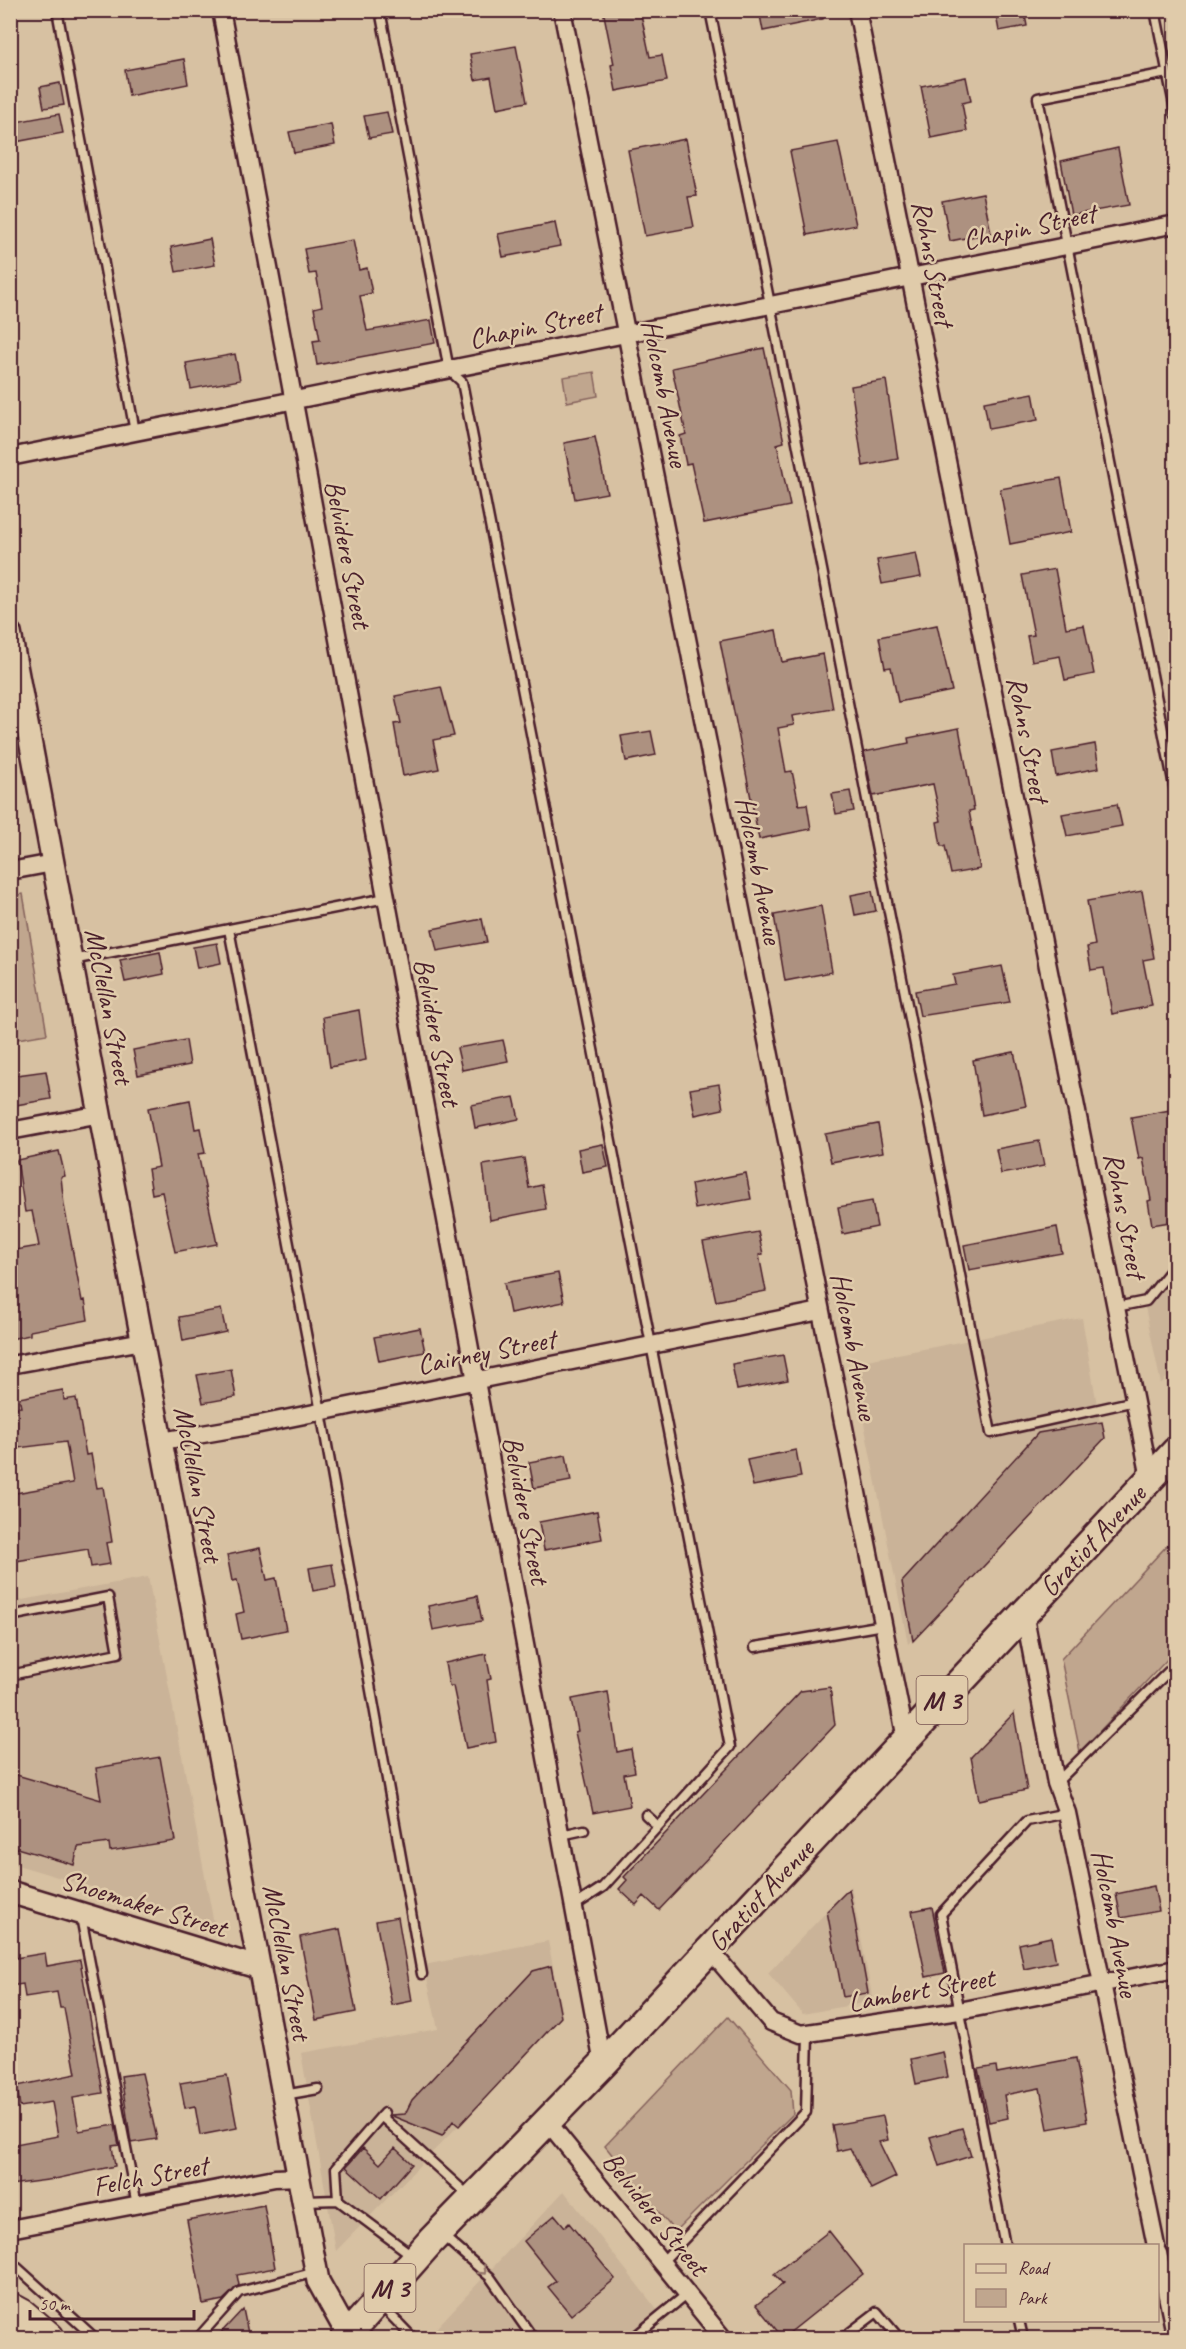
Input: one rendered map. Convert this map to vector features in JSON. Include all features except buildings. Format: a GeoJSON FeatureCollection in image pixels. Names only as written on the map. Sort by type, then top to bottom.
{"type":"FeatureCollection","features":[{"type":"Feature","properties":{"kind":"highway"},"geometry":{"type":"LineString","coordinates":[[10,2309],[21,2315],[48,2338]]}},
{"type":"Feature","properties":{"kind":"main road","name":"Gratiot Avenue"},"geometry":{"type":"LineString","coordinates":[[348,2337],[439,2233],[603,2064],[1176,1451]]}},
{"type":"Feature","properties":{"kind":"street","name":"Belvidere Street"},"geometry":{"type":"LineString","coordinates":[[221,10],[603,2064]]}},
{"type":"Feature","properties":{"kind":"street","name":"Holcomb Avenue"},"geometry":{"type":"LineString","coordinates":[[562,10],[906,1739]]}},
{"type":"Feature","properties":{"kind":"street","name":"Rohns Street"},"geometry":{"type":"LineString","coordinates":[[857,10],[1150,1478]]}},
{"type":"Feature","properties":{"kind":"street","name":"Chapin Street"},"geometry":{"type":"LineString","coordinates":[[10,457],[1176,224]]}},
{"type":"Feature","properties":{"kind":"street","name":"McClellan Street"},"geometry":{"type":"LineString","coordinates":[[10,633],[318,2281],[348,2337]]}},
{"type":"Feature","properties":{"kind":"street"},"geometry":{"type":"LineString","coordinates":[[10,870],[53,863]]}},
{"type":"Feature","properties":{"kind":"street"},"geometry":{"type":"LineString","coordinates":[[10,1131],[101,1114]]}},
{"type":"Feature","properties":{"kind":"street","name":"Cairney Street"},"geometry":{"type":"LineString","coordinates":[[162,1442],[820,1311]]}},
{"type":"Feature","properties":{"kind":"street"},"geometry":{"type":"LineString","coordinates":[[10,1365],[143,1341]]}},
{"type":"Feature","properties":{"kind":"street","name":"Holcomb Avenue"},"geometry":{"type":"LineString","coordinates":[[1024,1612],[1056,1784],[1067,1813],[1100,1984],[1156,2244]]}},
{"type":"Feature","properties":{"kind":"street","name":"Shoemaker Street"},"geometry":{"type":"LineString","coordinates":[[10,1892],[260,1968]]}},
{"type":"Feature","properties":{"kind":"street","name":"Lambert Street"},"geometry":{"type":"LineString","coordinates":[[709,1949],[771,2022],[801,2034],[959,2011],[1176,1970]]}},
{"type":"Feature","properties":{"kind":"street","name":"Belvidere Street"},"geometry":{"type":"LineString","coordinates":[[547,2121],[723,2338]]}},
{"type":"Feature","properties":{"kind":"street","name":"Felch Street"},"geometry":{"type":"LineString","coordinates":[[10,2229],[275,2178],[299,2177]]}},
{"type":"Feature","properties":{"kind":"street"},"geometry":{"type":"LineString","coordinates":[[1159,2258],[1176,2338]]}},
{"type":"Feature","properties":{"kind":"lane"},"geometry":{"type":"LineString","coordinates":[[57,10],[135,432]]}},
{"type":"Feature","properties":{"kind":"lane"},"geometry":{"type":"LineString","coordinates":[[380,10],[449,370],[462,382],[653,1345],[730,1747],[603,1887],[574,1906]]}},
{"type":"Feature","properties":{"kind":"lane"},"geometry":{"type":"LineString","coordinates":[[710,10],[770,304],[991,1433],[1135,1401]]}},
{"type":"Feature","properties":{"kind":"lane"},"geometry":{"type":"LineString","coordinates":[[1155,10],[1176,115]]}},
{"type":"Feature","properties":{"kind":"lane"},"geometry":{"type":"LineString","coordinates":[[1167,73],[1038,98],[1176,796]]}},
{"type":"Feature","properties":{"kind":"lane"},"geometry":{"type":"LineString","coordinates":[[72,960],[386,898]]}},
{"type":"Feature","properties":{"kind":"lane"},"geometry":{"type":"LineString","coordinates":[[229,929],[321,1412],[422,1974]]}},
{"type":"Feature","properties":{"kind":"lane"},"geometry":{"type":"LineString","coordinates":[[1116,1307],[1146,1301],[1176,1264]]}},
{"type":"Feature","properties":{"kind":"lane"},"geometry":{"type":"LineString","coordinates":[[10,1616],[108,1598],[118,1653],[10,1675]]}},
{"type":"Feature","properties":{"kind":"lane"},"geometry":{"type":"LineString","coordinates":[[755,1647],[883,1625]]}},
{"type":"Feature","properties":{"kind":"lane"},"geometry":{"type":"LineString","coordinates":[[1056,1784],[1176,1664]]}},
{"type":"Feature","properties":{"kind":"lane"},"geometry":{"type":"LineString","coordinates":[[1005,2244],[941,1914],[1027,1821],[1067,1813]]}},
{"type":"Feature","properties":{"kind":"lane"},"geometry":{"type":"LineString","coordinates":[[646,1815],[658,1826]]}},
{"type":"Feature","properties":{"kind":"lane"},"geometry":{"type":"LineString","coordinates":[[561,1835],[584,1830]]}},
{"type":"Feature","properties":{"kind":"lane"},"geometry":{"type":"LineString","coordinates":[[80,1913],[137,2205]]}},
{"type":"Feature","properties":{"kind":"lane"},"geometry":{"type":"LineString","coordinates":[[661,2264],[806,2112],[808,2034]]}},
{"type":"Feature","properties":{"kind":"lane"},"geometry":{"type":"LineString","coordinates":[[284,2096],[318,2089]]}},
{"type":"Feature","properties":{"kind":"lane"},"geometry":{"type":"LineString","coordinates":[[338,2200],[336,2168],[383,2115],[472,2198]]}},
{"type":"Feature","properties":{"kind":"lane"},"geometry":{"type":"LineString","coordinates":[[304,2201],[338,2200],[416,2258]]}},
{"type":"Feature","properties":{"kind":"lane"},"geometry":{"type":"LineString","coordinates":[[439,2233],[490,2277],[533,2338]]}},
{"type":"Feature","properties":{"kind":"lane"},"geometry":{"type":"LineString","coordinates":[[10,2261],[95,2338]]}},
{"type":"Feature","properties":{"kind":"lane"},"geometry":{"type":"LineString","coordinates":[[198,2338],[239,2292],[317,2272]]}},
{"type":"Feature","properties":{"kind":"lane"},"geometry":{"type":"LineString","coordinates":[[633,2338],[687,2294]]}},
{"type":"Feature","properties":{"kind":"lane"},"geometry":{"type":"LineString","coordinates":[[378,2302],[413,2338]]}},
{"type":"Feature","properties":{"kind":"lane"},"geometry":{"type":"LineString","coordinates":[[843,2338],[877,2312],[899,2338]]}},
{"type":"Feature","properties":{"kind":"lane"},"geometry":{"type":"LineString","coordinates":[[1019,2322],[1023,2338]]}},
{"type":"Feature","properties":{"kind":"shaded area"},"geometry":{"type":"Polygon","coordinates":[[[1175,1271],[1175,1368],[1161,1384],[1145,1307],[1175,1271]]]}},
{"type":"Feature","properties":{"kind":"shaded area"},"geometry":{"type":"Polygon","coordinates":[[[1082,1318],[1102,1434],[908,1644],[852,1363],[1082,1318]]]}},
{"type":"Feature","properties":{"kind":"shaded area"},"geometry":{"type":"Polygon","coordinates":[[[148,1577],[214,1924],[11,1863],[11,1602],[148,1577]]]}},
{"type":"Feature","properties":{"kind":"shaded area"},"geometry":{"type":"Polygon","coordinates":[[[851,1886],[873,2001],[803,2014],[768,1973],[851,1886]]]}},
{"type":"Feature","properties":{"kind":"shaded area"},"geometry":{"type":"Polygon","coordinates":[[[548,1941],[562,2013],[456,2128],[336,2251],[301,2053],[438,2029],[424,1965],[548,1941]]]}},
{"type":"Feature","properties":{"kind":"shaded area"},"geometry":{"type":"Polygon","coordinates":[[[564,2191],[658,2311],[624,2338],[427,2338],[564,2191]]]}},
{"type":"Feature","properties":{"kind":"green space"},"geometry":{"type":"Polygon","coordinates":[[[594,372],[598,396],[567,402],[563,377],[594,372]]]}},
{"type":"Feature","properties":{"kind":"green space"},"geometry":{"type":"Polygon","coordinates":[[[23,894],[47,1034],[11,1040],[11,896],[23,894]]]}},
{"type":"Feature","properties":{"kind":"green space"},"geometry":{"type":"Polygon","coordinates":[[[1175,1537],[1175,1651],[1080,1752],[1061,1659],[1175,1537]]]}},
{"type":"Feature","properties":{"kind":"green space"},"geometry":{"type":"Polygon","coordinates":[[[728,2017],[791,2090],[793,2114],[675,2232],[605,2146],[728,2017]]]}}]}
